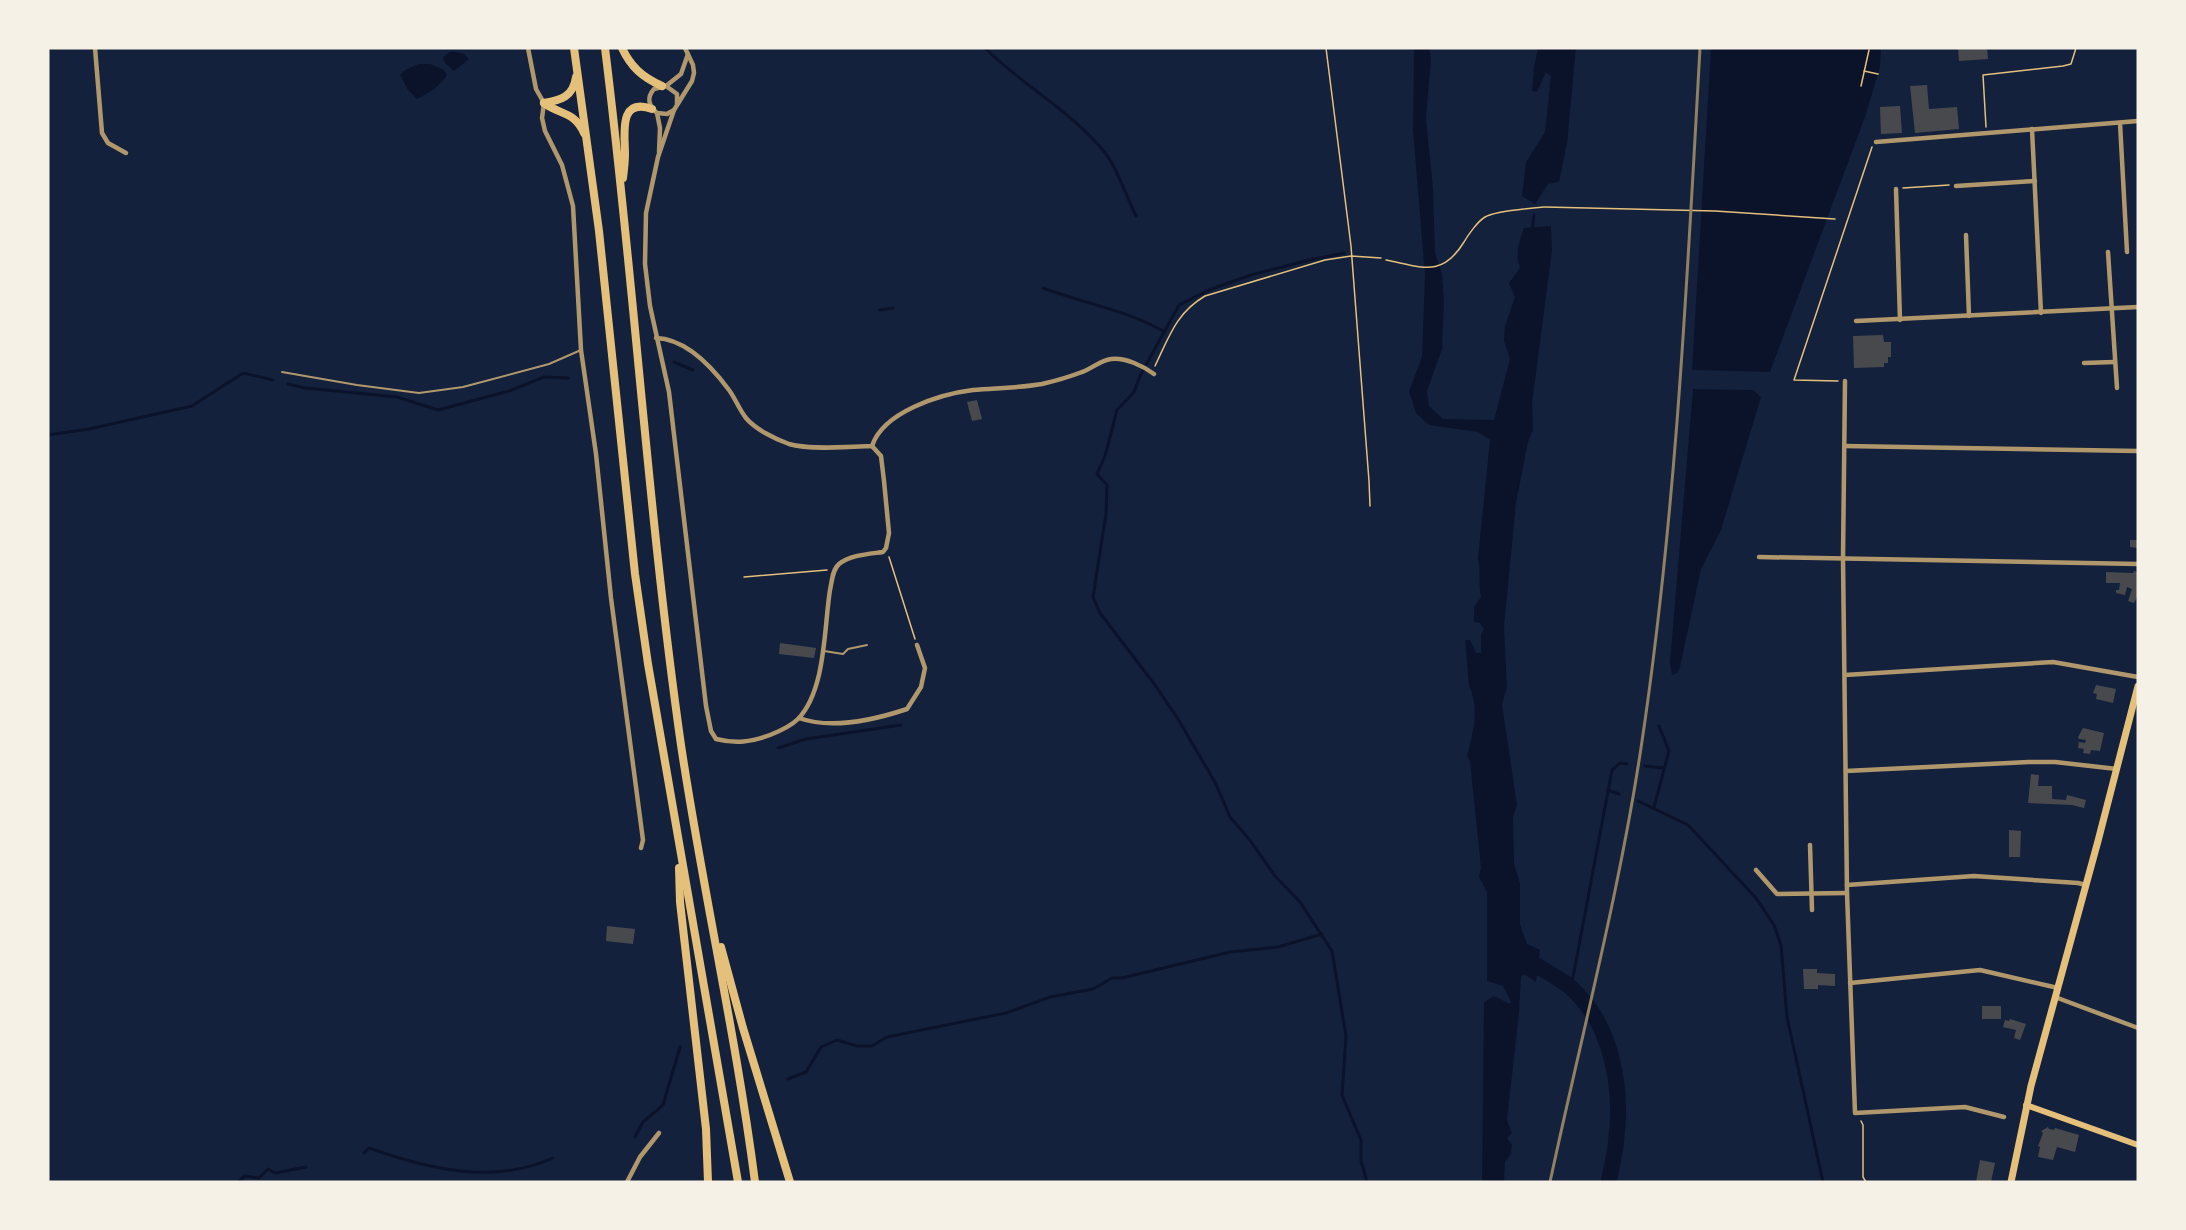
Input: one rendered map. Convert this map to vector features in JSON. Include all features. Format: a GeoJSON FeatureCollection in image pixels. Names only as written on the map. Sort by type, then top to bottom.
{"type":"FeatureCollection","features":[{"type":"Feature","properties":{"kind":"highway"},"geometry":{"type":"LineString","coordinates":[[574,48],[589,148],[635,574],[648,664],[738,1182]]}},
{"type":"Feature","properties":{"kind":"highway"},"geometry":{"type":"LineString","coordinates":[[604,48],[670,656],[682,747],[731,1022],[755,1182]]}},
{"type":"Feature","properties":{"kind":"highway"},"geometry":{"type":"LineString","coordinates":[[622,48],[637,72],[664,86]]}},
{"type":"Feature","properties":{"kind":"highway"},"geometry":{"type":"LineString","coordinates":[[544,103],[563,99],[568,95],[575,86],[577,69]]}},
{"type":"Feature","properties":{"kind":"highway"},"geometry":{"type":"LineString","coordinates":[[544,103],[577,120],[589,148]]}},
{"type":"Feature","properties":{"kind":"highway"},"geometry":{"type":"LineString","coordinates":[[622,200],[625,156],[623,123],[626,116],[636,108],[645,106],[654,111]]}},
{"type":"Feature","properties":{"kind":"highway"},"geometry":{"type":"LineString","coordinates":[[678,845],[680,902],[705,1119],[708,1182]]}},
{"type":"Feature","properties":{"kind":"highway"},"geometry":{"type":"LineString","coordinates":[[706,891],[743,1028],[790,1182]]}},
{"type":"Feature","properties":{"kind":"main road"},"geometry":{"type":"LineString","coordinates":[[2011,1182],[2026,1105],[2138,687]]}},
{"type":"Feature","properties":{"kind":"main road"},"geometry":{"type":"LineString","coordinates":[[2026,1105],[2138,1145]]}},
{"type":"Feature","properties":{"kind":"street"},"geometry":{"type":"LineString","coordinates":[[95,48],[102,133],[108,142],[126,153]]}},
{"type":"Feature","properties":{"kind":"street"},"geometry":{"type":"LineString","coordinates":[[528,48],[536,89],[544,103],[542,118],[545,131],[562,165],[573,207],[581,350],[596,454],[611,598],[643,840],[641,848]]}},
{"type":"Feature","properties":{"kind":"street"},"geometry":{"type":"LineString","coordinates":[[658,157],[660,128],[649,96],[654,89],[664,86],[681,74],[686,51]]}},
{"type":"Feature","properties":{"kind":"street"},"geometry":{"type":"LineString","coordinates":[[686,51],[694,73],[674,110],[658,157],[646,213],[644,241],[650,306],[669,392],[706,706],[711,730],[716,739],[737,744],[756,740],[782,730],[799,718],[811,698],[824,651],[834,571],[839,564],[855,557],[883,552],[886,548],[889,533],[881,456],[872,446]]}},
{"type":"Feature","properties":{"kind":"street"},"geometry":{"type":"LineString","coordinates":[[664,86],[676,94],[677,104]]}},
{"type":"Feature","properties":{"kind":"street"},"geometry":{"type":"LineString","coordinates":[[654,111],[667,114],[674,110]]}},
{"type":"Feature","properties":{"kind":"street"},"geometry":{"type":"LineString","coordinates":[[1876,142],[2138,121]]}},
{"type":"Feature","properties":{"kind":"street"},"geometry":{"type":"LineString","coordinates":[[2120,123],[2127,252]]}},
{"type":"Feature","properties":{"kind":"street"},"geometry":{"type":"LineString","coordinates":[[2032,129],[2041,313]]}},
{"type":"Feature","properties":{"kind":"street"},"geometry":{"type":"LineString","coordinates":[[1956,186],[2035,181]]}},
{"type":"Feature","properties":{"kind":"street"},"geometry":{"type":"LineString","coordinates":[[1896,189],[1900,320]]}},
{"type":"Feature","properties":{"kind":"street"},"geometry":{"type":"LineString","coordinates":[[1966,235],[1969,316]]}},
{"type":"Feature","properties":{"kind":"street"},"geometry":{"type":"LineString","coordinates":[[2108,252],[2117,388]]}},
{"type":"Feature","properties":{"kind":"street"},"geometry":{"type":"LineString","coordinates":[[1856,321],[2138,307]]}},
{"type":"Feature","properties":{"kind":"street"},"geometry":{"type":"LineString","coordinates":[[656,338],[665,339],[697,354],[730,392],[747,419],[767,434],[791,445],[841,448],[872,446]]}},
{"type":"Feature","properties":{"kind":"street"},"geometry":{"type":"LineString","coordinates":[[872,446],[877,433],[890,420],[942,397],[971,390],[1042,384],[1082,372],[1110,358],[1127,360],[1151,372]]}},
{"type":"Feature","properties":{"kind":"street"},"geometry":{"type":"LineString","coordinates":[[2084,363],[2114,362]]}},
{"type":"Feature","properties":{"kind":"street"},"geometry":{"type":"LineString","coordinates":[[1845,381],[1843,559],[1847,893],[1856,1113],[1965,1107],[2004,1118]]}},
{"type":"Feature","properties":{"kind":"street"},"geometry":{"type":"LineString","coordinates":[[1845,446],[2138,451]]}},
{"type":"Feature","properties":{"kind":"street"},"geometry":{"type":"LineString","coordinates":[[1759,557],[2138,564]]}},
{"type":"Feature","properties":{"kind":"street"},"geometry":{"type":"LineString","coordinates":[[799,718],[810,723],[829,724],[869,719],[907,709],[921,687],[926,668],[917,645]]}},
{"type":"Feature","properties":{"kind":"street"},"geometry":{"type":"LineString","coordinates":[[1845,675],[2054,662],[2138,677]]}},
{"type":"Feature","properties":{"kind":"street"},"geometry":{"type":"LineString","coordinates":[[1846,771],[2029,762],[2055,762],[2117,769]]}},
{"type":"Feature","properties":{"kind":"street"},"geometry":{"type":"LineString","coordinates":[[1810,845],[1812,910]]}},
{"type":"Feature","properties":{"kind":"street"},"geometry":{"type":"LineString","coordinates":[[1756,870],[1777,894],[1847,893]]}},
{"type":"Feature","properties":{"kind":"street"},"geometry":{"type":"LineString","coordinates":[[1847,885],[1974,876],[2086,885]]}},
{"type":"Feature","properties":{"kind":"street"},"geometry":{"type":"LineString","coordinates":[[1850,983],[1980,970],[2058,988]]}},
{"type":"Feature","properties":{"kind":"street"},"geometry":{"type":"LineString","coordinates":[[2055,997],[2138,1028]]}},
{"type":"Feature","properties":{"kind":"street"},"geometry":{"type":"LineString","coordinates":[[627,1182],[640,1157],[659,1133]]}},
{"type":"Feature","properties":{"kind":"lane"},"geometry":{"type":"LineString","coordinates":[[282,372],[419,393],[463,387],[549,364],[581,350]]}},
{"type":"Feature","properties":{"kind":"lane"},"geometry":{"type":"LineString","coordinates":[[824,651],[843,654],[848,649],[867,645]]}},
{"type":"Feature","properties":{"kind":"path"},"geometry":{"type":"LineString","coordinates":[[1326,48],[1339,138],[1351,256],[1370,506]]}},
{"type":"Feature","properties":{"kind":"path"},"geometry":{"type":"LineString","coordinates":[[1986,134],[1983,75],[2071,64],[2076,48]]}},
{"type":"Feature","properties":{"kind":"path"},"geometry":{"type":"LineString","coordinates":[[1861,86],[1869,50]]}},
{"type":"Feature","properties":{"kind":"path"},"geometry":{"type":"LineString","coordinates":[[1864,71],[1878,74]]}},
{"type":"Feature","properties":{"kind":"path"},"geometry":{"type":"LineString","coordinates":[[1845,381],[1794,380],[1873,144],[1876,142]]}},
{"type":"Feature","properties":{"kind":"path"},"geometry":{"type":"LineString","coordinates":[[1896,189],[1956,186]]}},
{"type":"Feature","properties":{"kind":"path"},"geometry":{"type":"LineString","coordinates":[[1386,260],[1437,267],[1451,260],[1471,231],[1485,217],[1522,209],[1545,207],[1715,211],[1835,219]]}},
{"type":"Feature","properties":{"kind":"path"},"geometry":{"type":"LineString","coordinates":[[1151,372],[1182,314],[1191,304],[1205,296],[1334,258],[1351,256],[1381,258]]}},
{"type":"Feature","properties":{"kind":"path"},"geometry":{"type":"LineString","coordinates":[[886,548],[917,645]]}},
{"type":"Feature","properties":{"kind":"path"},"geometry":{"type":"LineString","coordinates":[[744,577],[834,571]]}},
{"type":"Feature","properties":{"kind":"path"},"geometry":{"type":"LineString","coordinates":[[1856,1113],[1863,1125],[1863,1177],[1866,1182]]}},
{"type":"Feature","properties":{"kind":"water"},"geometry":{"type":"Polygon","coordinates":[[[1414,48],[1429,48],[1431,59],[1426,118],[1433,188],[1435,253],[1442,274],[1444,301],[1442,349],[1427,391],[1429,406],[1443,419],[1494,420],[1510,359],[1504,341],[1505,326],[1515,297],[1509,283],[1520,268],[1518,253],[1521,238],[1524,228],[1551,226],[1552,250],[1532,404],[1533,430],[1528,442],[1516,503],[1504,627],[1507,687],[1502,704],[1517,805],[1513,817],[1514,864],[1520,883],[1520,924],[1527,944],[1540,950],[1536,982],[1524,974],[1521,977],[1507,1120],[1512,1133],[1507,1138],[1512,1145],[1511,1154],[1505,1162],[1504,1182],[1482,1182],[1484,1002],[1494,996],[1510,1004],[1511,1002],[1503,986],[1487,981],[1487,892],[1479,877],[1481,868],[1470,761],[1467,756],[1475,712],[1469,686],[1465,640],[1470,640],[1476,653],[1481,653],[1481,634],[1484,629],[1480,623],[1474,622],[1474,607],[1481,597],[1478,558],[1490,440],[1478,432],[1429,425],[1416,413],[1409,391],[1422,357],[1425,276],[1413,130],[1414,48]]]}},
{"type":"Feature","properties":{"kind":"water"},"geometry":{"type":"Polygon","coordinates":[[[1538,48],[1576,48],[1567,144],[1559,182],[1548,184],[1535,204],[1522,196],[1526,162],[1545,132],[1551,76],[1546,72],[1537,92],[1532,91],[1538,48]]]}},
{"type":"Feature","properties":{"kind":"water"},"geometry":{"type":"Polygon","coordinates":[[[1711,48],[1881,48],[1880,67],[1865,117],[1770,372],[1692,370],[1711,48]]]}},
{"type":"Feature","properties":{"kind":"water"},"geometry":{"type":"Polygon","coordinates":[[[451,51],[464,54],[469,59],[454,71],[445,63],[443,57],[451,51]]]}},
{"type":"Feature","properties":{"kind":"water"},"geometry":{"type":"Polygon","coordinates":[[[419,64],[430,64],[444,70],[447,75],[438,86],[417,99],[408,90],[400,75],[405,70],[419,64]]]}},
{"type":"Feature","properties":{"kind":"water"},"geometry":{"type":"Polygon","coordinates":[[[1693,389],[1753,390],[1761,397],[1721,530],[1701,569],[1680,667],[1677,673],[1672,675],[1670,662],[1693,389]]]}},
{"type":"Feature","properties":{"kind":"building"},"geometry":{"type":"Polygon","coordinates":[[[1958,48],[1987,48],[1988,59],[1959,61],[1958,48]]]}},
{"type":"Feature","properties":{"kind":"building"},"geometry":{"type":"Polygon","coordinates":[[[1927,85],[1929,109],[1957,107],[1959,129],[1915,133],[1910,86],[1927,85]]]}},
{"type":"Feature","properties":{"kind":"building"},"geometry":{"type":"Polygon","coordinates":[[[1900,106],[1902,133],[1881,134],[1880,107],[1900,106]]]}},
{"type":"Feature","properties":{"kind":"building"},"geometry":{"type":"Polygon","coordinates":[[[1883,335],[1884,342],[1891,342],[1891,357],[1888,357],[1888,363],[1884,363],[1884,367],[1854,368],[1853,336],[1883,335]]]}},
{"type":"Feature","properties":{"kind":"building"},"geometry":{"type":"Polygon","coordinates":[[[977,400],[982,419],[972,421],[967,402],[977,400]]]}},
{"type":"Feature","properties":{"kind":"building"},"geometry":{"type":"Polygon","coordinates":[[[2130,540],[2138,540],[2138,548],[2130,547],[2130,540]]]}},
{"type":"Feature","properties":{"kind":"building"},"geometry":{"type":"Polygon","coordinates":[[[2106,572],[2133,573],[2138,572],[2138,595],[2134,603],[2128,601],[2132,589],[2127,587],[2125,595],[2116,593],[2120,583],[2106,583],[2106,572]]]}},
{"type":"Feature","properties":{"kind":"building"},"geometry":{"type":"Polygon","coordinates":[[[780,643],[816,648],[814,658],[779,654],[780,643]]]}},
{"type":"Feature","properties":{"kind":"building"},"geometry":{"type":"Polygon","coordinates":[[[2096,685],[2116,689],[2113,703],[2096,699],[2097,694],[2093,693],[2096,685]]]}},
{"type":"Feature","properties":{"kind":"building"},"geometry":{"type":"Polygon","coordinates":[[[2083,728],[2104,733],[2100,751],[2091,750],[2090,754],[2083,753],[2084,749],[2078,748],[2079,742],[2085,743],[2086,740],[2078,737],[2083,728]]]}},
{"type":"Feature","properties":{"kind":"building"},"geometry":{"type":"Polygon","coordinates":[[[2031,774],[2039,775],[2038,786],[2052,786],[2052,799],[2066,800],[2067,795],[2086,800],[2084,808],[2072,805],[2028,803],[2031,774]]]}},
{"type":"Feature","properties":{"kind":"building"},"geometry":{"type":"Polygon","coordinates":[[[2009,830],[2021,831],[2020,857],[2009,857],[2009,830]]]}},
{"type":"Feature","properties":{"kind":"building"},"geometry":{"type":"Polygon","coordinates":[[[607,926],[635,929],[633,944],[606,941],[607,926]]]}},
{"type":"Feature","properties":{"kind":"building"},"geometry":{"type":"Polygon","coordinates":[[[1803,969],[1817,969],[1817,973],[1835,974],[1835,986],[1818,985],[1818,989],[1804,989],[1803,969]]]}},
{"type":"Feature","properties":{"kind":"building"},"geometry":{"type":"Polygon","coordinates":[[[1982,1006],[2001,1006],[2001,1019],[1982,1019],[1982,1006]]]}},
{"type":"Feature","properties":{"kind":"building"},"geometry":{"type":"Polygon","coordinates":[[[2010,1019],[2026,1024],[2020,1040],[2014,1038],[2016,1030],[2003,1027],[2005,1020],[2010,1019]]]}},
{"type":"Feature","properties":{"kind":"building"},"geometry":{"type":"Polygon","coordinates":[[[2048,1127],[2079,1135],[2075,1152],[2057,1147],[2053,1160],[2038,1157],[2040,1147],[2038,1146],[2043,1133],[2041,1131],[2048,1127]]]}},
{"type":"Feature","properties":{"kind":"building"},"geometry":{"type":"Polygon","coordinates":[[[1980,1160],[1995,1163],[1991,1182],[1976,1182],[1980,1160]]]}},
{"type":"Feature","properties":{"kind":"waterway"},"geometry":{"type":"LineString","coordinates":[[985,48],[1093,139],[1110,161],[1136,216]]}},
{"type":"Feature","properties":{"kind":"waterway"},"geometry":{"type":"LineString","coordinates":[[1532,231],[1534,215]]}},
{"type":"Feature","properties":{"kind":"waterway"},"geometry":{"type":"LineString","coordinates":[[1344,253],[1251,275],[1209,290],[1179,305],[1140,376],[1134,392],[1117,410],[1105,456],[1097,474],[1107,485],[1106,514],[1093,597],[1100,613],[1178,719],[1216,784],[1230,817],[1275,876],[1300,902],[1332,951],[1346,1036],[1342,1095],[1361,1140],[1361,1161],[1367,1182]]}},
{"type":"Feature","properties":{"kind":"waterway"},"geometry":{"type":"LineString","coordinates":[[1043,288],[1119,312],[1163,331]]}},
{"type":"Feature","properties":{"kind":"waterway"},"geometry":{"type":"LineString","coordinates":[[880,310],[893,308]]}},
{"type":"Feature","properties":{"kind":"waterway"},"geometry":{"type":"LineString","coordinates":[[674,362],[693,370]]}},
{"type":"Feature","properties":{"kind":"waterway"},"geometry":{"type":"LineString","coordinates":[[48,435],[89,429],[192,406],[243,373],[273,380]]}},
{"type":"Feature","properties":{"kind":"waterway"},"geometry":{"type":"LineString","coordinates":[[288,384],[305,388],[397,397],[438,410],[509,391],[544,377],[568,378]]}},
{"type":"Feature","properties":{"kind":"waterway"},"geometry":{"type":"LineString","coordinates":[[778,748],[806,739],[901,725]]}},
{"type":"Feature","properties":{"kind":"waterway"},"geometry":{"type":"LineString","coordinates":[[1654,807],[1669,751],[1659,726]]}},
{"type":"Feature","properties":{"kind":"waterway"},"geometry":{"type":"LineString","coordinates":[[1571,988],[1612,770],[1620,763],[1627,764]]}},
{"type":"Feature","properties":{"kind":"waterway"},"geometry":{"type":"LineString","coordinates":[[1645,766],[1664,768]]}},
{"type":"Feature","properties":{"kind":"waterway"},"geometry":{"type":"LineString","coordinates":[[1608,790],[1619,794]]}},
{"type":"Feature","properties":{"kind":"waterway"},"geometry":{"type":"LineString","coordinates":[[1638,801],[1688,825],[1756,898],[1774,925],[1781,945],[1787,1017],[1823,1182]]}},
{"type":"Feature","properties":{"kind":"waterway"},"geometry":{"type":"LineString","coordinates":[[788,1079],[806,1072],[821,1047],[837,1040],[857,1046],[872,1046],[887,1037],[1006,1013],[1050,997],[1093,989],[1112,978],[1122,978],[1230,952],[1278,947],[1322,934]]}},
{"type":"Feature","properties":{"kind":"waterway"},"geometry":{"type":"LineString","coordinates":[[1520,954],[1570,987],[1596,1019],[1605,1038],[1616,1078],[1618,1100],[1618,1121],[1609,1182]]}},
{"type":"Feature","properties":{"kind":"waterway"},"geometry":{"type":"LineString","coordinates":[[635,1137],[643,1122],[663,1105],[680,1047]]}},
{"type":"Feature","properties":{"kind":"waterway"},"geometry":{"type":"LineString","coordinates":[[364,1153],[369,1148],[437,1168],[484,1172],[507,1171],[553,1158]]}},
{"type":"Feature","properties":{"kind":"waterway"},"geometry":{"type":"LineString","coordinates":[[238,1182],[245,1176],[259,1178],[268,1169],[275,1173],[306,1167]]}},
{"type":"Feature","properties":{"kind":"railway"},"geometry":{"type":"LineString","coordinates":[[1550,1182],[1622,857],[1653,661],[1679,399],[1700,48]]}}]}
